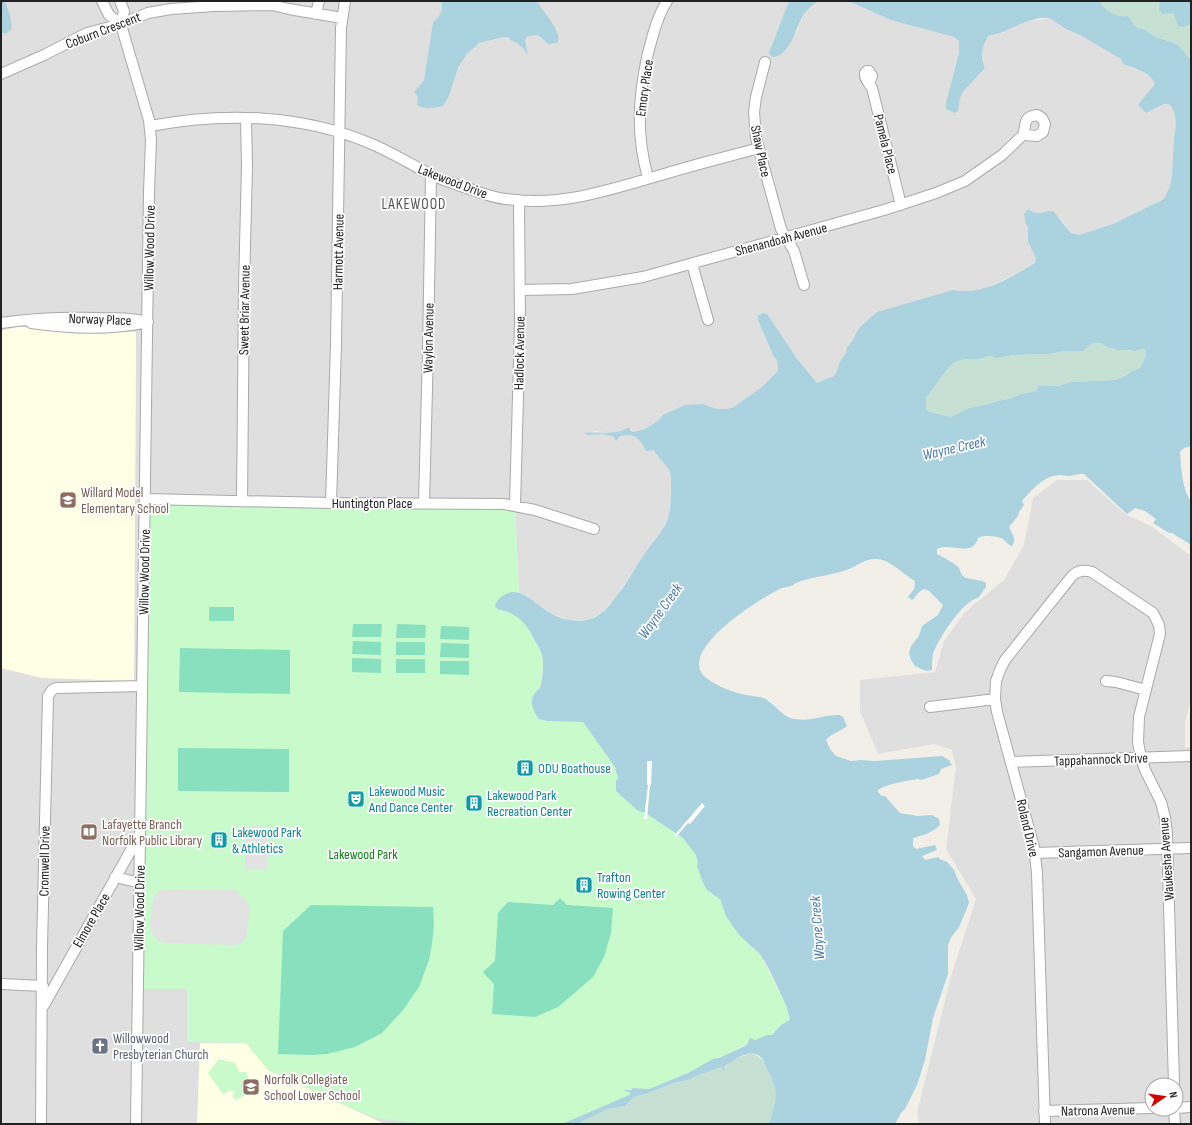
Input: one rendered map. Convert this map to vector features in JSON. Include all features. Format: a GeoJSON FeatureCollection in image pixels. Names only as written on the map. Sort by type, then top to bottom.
{"type":"FeatureCollection","features":[{"type":"Feature","properties":{"kind":"street"},"geometry":{"type":"LineString","coordinates":[[102,1],[109,15],[122,24]]}},
{"type":"Feature","properties":{"kind":"street","name":"Willow Wood Drive"},"geometry":{"type":"LineString","coordinates":[[120,1],[124,11],[122,24],[126,42],[150,126],[151,140],[149,192],[136,1124]]}},
{"type":"Feature","properties":{"kind":"street"},"geometry":{"type":"LineString","coordinates":[[316,14],[318,1]]}},
{"type":"Feature","properties":{"kind":"street","name":"Harmott Avenue"},"geometry":{"type":"LineString","coordinates":[[331,503],[336,344],[341,28],[345,1]]}},
{"type":"Feature","properties":{"kind":"street","name":"Emory Place"},"geometry":{"type":"LineString","coordinates":[[648,178],[640,144],[640,105],[644,71],[653,33],[667,1]]}},
{"type":"Feature","properties":{"kind":"street","name":"Coburn Crescent"},"geometry":{"type":"LineString","coordinates":[[1,74],[87,33],[122,24],[148,13],[171,9],[214,6],[272,5],[342,18]]}},
{"type":"Feature","properties":{"kind":"street","name":"Shaw Place"},"geometry":{"type":"LineString","coordinates":[[765,62],[756,97],[754,126],[781,229],[794,251],[804,285]]}},
{"type":"Feature","properties":{"kind":"street","name":"Pamela Place"},"geometry":{"type":"LineString","coordinates":[[869,83],[872,88],[901,205]]}},
{"type":"Feature","properties":{"kind":"street","name":"Lakewood Drive"},"geometry":{"type":"LineString","coordinates":[[150,126],[199,119],[246,118],[294,122],[340,132],[375,145],[431,174],[492,196],[519,200],[545,201],[576,198],[593,194],[759,148]]}},
{"type":"Feature","properties":{"kind":"street","name":"Sweet Briar Avenue"},"geometry":{"type":"LineString","coordinates":[[242,502],[244,286],[247,167],[246,118]]}},
{"type":"Feature","properties":{"kind":"street","name":"Shenandoah Avenue"},"geometry":{"type":"LineString","coordinates":[[520,290],[545,291],[588,287],[644,277],[901,205],[965,181],[1002,155],[1023,135]]}},
{"type":"Feature","properties":{"kind":"street","name":"Waylon Avenue"},"geometry":{"type":"LineString","coordinates":[[424,503],[431,174]]}},
{"type":"Feature","properties":{"kind":"street","name":"Hadlock Avenue"},"geometry":{"type":"LineString","coordinates":[[515,505],[520,290],[519,200]]}},
{"type":"Feature","properties":{"kind":"street"},"geometry":{"type":"LineString","coordinates":[[692,264],[708,320]]}},
{"type":"Feature","properties":{"kind":"street","name":"Norway Place"},"geometry":{"type":"LineString","coordinates":[[1,323],[21,321],[52,326],[109,327],[129,326],[148,322]]}},
{"type":"Feature","properties":{"kind":"street","name":"Huntington Place"},"geometry":{"type":"LineString","coordinates":[[145,499],[242,502],[504,504],[515,505],[543,512],[594,529]]}},
{"type":"Feature","properties":{"kind":"street","name":"Roland Drive"},"geometry":{"type":"LineString","coordinates":[[1045,1124],[1037,873],[1035,853],[995,699],[996,681],[1005,660],[1072,576],[1080,571],[1086,570],[1092,572],[1121,593],[1149,610],[1156,617]]}},
{"type":"Feature","properties":{"kind":"street","name":"Waukesha Avenue"},"geometry":{"type":"LineString","coordinates":[[1156,617],[1160,634],[1137,729],[1141,758],[1145,770],[1161,802],[1165,818],[1168,849],[1174,1077]]}},
{"type":"Feature","properties":{"kind":"street"},"geometry":{"type":"LineString","coordinates":[[1106,681],[1116,682],[1146,690]]}},
{"type":"Feature","properties":{"kind":"street","name":"Cromwell Drive"},"geometry":{"type":"LineString","coordinates":[[41,1124],[43,1007],[42,939],[48,696],[52,690],[56,688],[142,686]]}},
{"type":"Feature","properties":{"kind":"street"},"geometry":{"type":"LineString","coordinates":[[930,707],[995,699]]}},
{"type":"Feature","properties":{"kind":"street","name":"Tappahannock Drive"},"geometry":{"type":"LineString","coordinates":[[1011,762],[1191,756]]}},
{"type":"Feature","properties":{"kind":"street","name":"Elmore Place"},"geometry":{"type":"LineString","coordinates":[[43,1007],[140,833]]}},
{"type":"Feature","properties":{"kind":"street","name":"Sangamon Avenue"},"geometry":{"type":"LineString","coordinates":[[1035,853],[1191,848]]}},
{"type":"Feature","properties":{"kind":"street"},"geometry":{"type":"LineString","coordinates":[[115,877],[132,881],[140,881]]}},
{"type":"Feature","properties":{"kind":"street"},"geometry":{"type":"LineString","coordinates":[[1,984],[43,986]]}},
{"type":"Feature","properties":{"kind":"street","name":"Natrona Avenue"},"geometry":{"type":"LineString","coordinates":[[1044,1111],[1144,1108]]}},
{"type":"Feature","properties":{"kind":"shaded area"},"geometry":{"type":"Polygon","coordinates":[[[5,1],[441,1],[443,7],[440,16],[433,22],[424,80],[414,92],[430,108],[443,106],[449,96],[458,68],[466,55],[479,43],[509,37],[510,40],[523,47],[527,54],[525,40],[528,36],[538,35],[548,44],[537,1],[789,1],[788,6],[796,34],[804,14],[818,1],[848,1],[891,20],[954,37],[959,41],[958,111],[960,98],[963,92],[985,68],[981,53],[988,36],[1000,33],[1026,22],[1049,18],[1121,59],[1123,64],[1140,70],[1152,79],[1155,84],[1146,113],[1164,104],[1173,106],[1176,118],[1176,130],[1174,136],[1172,175],[1170,186],[1164,199],[1113,224],[1079,235],[1071,233],[1062,220],[1048,211],[1041,214],[1034,214],[1028,209],[1028,242],[1036,258],[1035,263],[984,289],[964,291],[953,290],[859,328],[847,347],[846,353],[840,361],[837,371],[830,379],[817,383],[795,356],[773,356],[777,360],[778,372],[762,387],[732,408],[717,409],[703,404],[663,415],[659,420],[645,429],[634,432],[629,427],[613,433],[594,431],[588,435],[603,434],[614,437],[625,435],[638,437],[642,441],[646,451],[654,449],[657,456],[668,467],[671,477],[669,514],[662,532],[615,598],[600,614],[590,619],[573,621],[552,614],[527,596],[519,593],[515,506],[187,989],[246,1043],[422,1124],[1,1124],[1,668],[42,678],[134,680],[136,333],[17,327],[1,331],[1,32],[5,34],[10,15],[5,1]]]}},
{"type":"Feature","properties":{"kind":"shaded area"},"geometry":{"type":"Polygon","coordinates":[[[1100,1],[1160,1],[1160,5],[1170,13],[1174,14],[1184,27],[1191,24],[1191,59],[1178,45],[1153,36],[1145,30],[1137,28],[1128,16],[1120,16],[1108,11],[1100,1]]]}},
{"type":"Feature","properties":{"kind":"shaded area","name":"Willard Model Elementary School"},"geometry":{"type":"Polygon","coordinates":[[[17,327],[136,332],[134,681],[42,678],[1,668],[1,331],[17,327]]]}},
{"type":"Feature","properties":{"kind":"shaded area"},"geometry":{"type":"Polygon","coordinates":[[[1093,343],[1102,343],[1116,350],[1146,350],[1146,356],[1140,368],[1115,380],[1071,382],[1058,386],[1040,385],[1036,391],[969,408],[951,417],[927,411],[926,398],[949,367],[956,361],[964,358],[979,359],[990,356],[997,358],[1014,355],[1083,351],[1093,343]]]}},
{"type":"Feature","properties":{"kind":"shaded area"},"geometry":{"type":"Polygon","coordinates":[[[1057,480],[1087,480],[1125,514],[1151,526],[1191,556],[1191,700],[1185,721],[1185,747],[1191,747],[1191,1124],[919,1124],[917,1112],[952,973],[976,899],[946,849],[956,767],[952,750],[934,744],[878,754],[860,711],[860,680],[935,672],[944,641],[965,612],[1004,580],[1024,545],[1033,498],[1057,480]]]}},
{"type":"Feature","properties":{"kind":"shaded area"},"geometry":{"type":"Polygon","coordinates":[[[252,826],[261,826],[261,832],[268,833],[267,869],[245,869],[245,832],[252,832],[252,826]]]}},
{"type":"Feature","properties":{"kind":"shaded area"},"geometry":{"type":"Polygon","coordinates":[[[163,889],[236,890],[247,901],[249,909],[246,938],[241,943],[235,945],[164,943],[157,940],[153,935],[150,926],[151,907],[153,899],[157,893],[163,889]]]}},
{"type":"Feature","properties":{"kind":"shaded area","name":"Norfolk Collegiate School Lower School"},"geometry":{"type":"Polygon","coordinates":[[[200,1043],[246,1043],[268,1070],[385,1124],[197,1124],[200,1043]]]}},
{"type":"Feature","properties":{"kind":"shaded area"},"geometry":{"type":"Polygon","coordinates":[[[751,1054],[756,1055],[765,1063],[772,1076],[776,1089],[776,1102],[773,1114],[768,1124],[575,1124],[608,1109],[625,1106],[634,1097],[674,1083],[691,1079],[722,1067],[724,1071],[731,1061],[751,1054]]]}},
{"type":"Feature","properties":{"kind":"green space","name":"Lakewood Park"},"geometry":{"type":"Polygon","coordinates":[[[145,499],[515,505],[519,593],[515,592],[497,609],[509,611],[523,621],[542,654],[543,666],[540,689],[547,721],[583,722],[615,767],[618,778],[647,814],[683,838],[696,855],[707,890],[720,899],[726,916],[739,935],[760,954],[786,1005],[790,1019],[781,1025],[772,1035],[767,1035],[755,1040],[719,1058],[713,1059],[688,1073],[649,1089],[632,1088],[632,1090],[625,1091],[631,1093],[629,1095],[562,1124],[422,1124],[374,1118],[268,1070],[246,1043],[187,1042],[187,989],[139,989],[145,499]]]}},
{"type":"Feature","properties":{"kind":"green space"},"geometry":{"type":"Polygon","coordinates":[[[209,607],[234,607],[234,621],[209,621],[209,607]]]}},
{"type":"Feature","properties":{"kind":"green space"},"geometry":{"type":"Polygon","coordinates":[[[353,624],[382,624],[381,637],[352,637],[353,624]]]}},
{"type":"Feature","properties":{"kind":"green space"},"geometry":{"type":"Polygon","coordinates":[[[397,624],[426,625],[425,638],[396,638],[397,624]]]}},
{"type":"Feature","properties":{"kind":"green space"},"geometry":{"type":"Polygon","coordinates":[[[441,626],[469,627],[469,640],[440,639],[441,626]]]}},
{"type":"Feature","properties":{"kind":"green space"},"geometry":{"type":"Polygon","coordinates":[[[353,641],[381,642],[381,655],[352,654],[353,641]]]}},
{"type":"Feature","properties":{"kind":"green space"},"geometry":{"type":"Polygon","coordinates":[[[396,642],[425,642],[425,655],[396,655],[396,642]]]}},
{"type":"Feature","properties":{"kind":"green space"},"geometry":{"type":"Polygon","coordinates":[[[441,643],[469,644],[469,658],[440,657],[441,643]]]}},
{"type":"Feature","properties":{"kind":"green space"},"geometry":{"type":"Polygon","coordinates":[[[180,648],[290,650],[290,694],[179,692],[180,648]]]}},
{"type":"Feature","properties":{"kind":"green space"},"geometry":{"type":"Polygon","coordinates":[[[352,658],[381,659],[381,673],[352,672],[352,658]]]}},
{"type":"Feature","properties":{"kind":"green space"},"geometry":{"type":"Polygon","coordinates":[[[396,659],[425,659],[425,673],[396,673],[396,659]]]}},
{"type":"Feature","properties":{"kind":"green space"},"geometry":{"type":"Polygon","coordinates":[[[440,661],[469,661],[469,675],[440,674],[440,661]]]}},
{"type":"Feature","properties":{"kind":"green space"},"geometry":{"type":"Polygon","coordinates":[[[178,748],[289,749],[289,792],[178,791],[178,748]]]}},
{"type":"Feature","properties":{"kind":"green space"},"geometry":{"type":"Polygon","coordinates":[[[560,898],[567,905],[613,908],[611,933],[604,957],[593,977],[558,1007],[535,1017],[492,1014],[494,984],[483,972],[495,961],[498,913],[508,902],[553,905],[560,898]]]}},
{"type":"Feature","properties":{"kind":"green space"},"geometry":{"type":"Polygon","coordinates":[[[311,905],[433,907],[434,925],[429,960],[419,987],[403,1010],[382,1033],[355,1047],[327,1054],[278,1054],[283,931],[311,905]]]}},
{"type":"Feature","properties":{"kind":"green space"},"geometry":{"type":"Polygon","coordinates":[[[219,1059],[235,1063],[239,1072],[246,1072],[253,1087],[248,1094],[235,1100],[232,1096],[235,1092],[232,1090],[223,1094],[208,1073],[219,1059]]]}},
{"type":"Feature","properties":{"kind":"water"},"geometry":{"type":"Polygon","coordinates":[[[1,1],[5,1],[10,15],[12,29],[5,34],[1,32],[1,1]]]}},
{"type":"Feature","properties":{"kind":"water"},"geometry":{"type":"Polygon","coordinates":[[[441,1],[537,1],[552,22],[558,34],[557,43],[548,44],[538,35],[528,36],[525,40],[528,56],[516,42],[510,40],[509,37],[479,43],[466,55],[458,68],[449,96],[443,106],[430,108],[420,107],[417,105],[418,97],[414,92],[424,80],[433,22],[441,13],[441,1]]]}},
{"type":"Feature","properties":{"kind":"water"},"geometry":{"type":"Polygon","coordinates":[[[789,1],[818,1],[804,14],[788,47],[778,56],[772,57],[769,53],[789,1]]]}},
{"type":"Feature","properties":{"kind":"water","name":"Wayne Creek"},"geometry":{"type":"Polygon","coordinates":[[[848,1],[1100,1],[1108,11],[1120,16],[1128,16],[1137,28],[1145,30],[1153,36],[1178,45],[1191,59],[1191,446],[1184,448],[1180,452],[1184,485],[1191,502],[1191,545],[1153,523],[1156,519],[1145,511],[1135,508],[1127,514],[1084,474],[1073,476],[1054,476],[1044,480],[1022,501],[1024,505],[1018,516],[1009,527],[1014,539],[1012,546],[1001,538],[986,536],[978,538],[975,544],[971,547],[943,547],[937,549],[937,554],[957,566],[964,577],[984,582],[986,583],[986,587],[978,598],[972,600],[966,605],[945,631],[933,654],[932,670],[926,671],[915,666],[909,653],[911,646],[919,636],[922,626],[938,615],[943,605],[929,591],[924,589],[912,600],[908,597],[914,589],[915,581],[891,564],[882,560],[869,560],[834,574],[805,580],[782,588],[758,602],[726,625],[702,652],[699,665],[704,676],[712,682],[732,691],[763,698],[790,718],[806,720],[840,715],[843,717],[847,726],[826,740],[830,749],[836,756],[851,761],[875,761],[942,756],[949,760],[952,765],[941,769],[939,774],[921,780],[917,779],[890,785],[877,791],[882,796],[885,796],[900,813],[918,816],[932,815],[939,819],[940,825],[937,828],[913,838],[913,846],[916,849],[935,845],[937,850],[922,856],[925,860],[938,857],[947,862],[954,870],[967,895],[969,903],[959,927],[952,936],[948,945],[948,974],[933,1018],[925,1060],[917,1085],[905,1109],[895,1124],[768,1124],[776,1099],[774,1084],[762,1058],[752,1053],[744,1055],[725,1066],[724,1072],[722,1067],[691,1079],[674,1083],[634,1097],[625,1106],[608,1109],[576,1124],[562,1124],[631,1093],[623,1090],[632,1090],[632,1088],[649,1089],[688,1073],[713,1059],[719,1058],[745,1046],[750,1038],[755,1040],[767,1035],[772,1035],[781,1025],[790,1019],[786,1005],[769,969],[760,954],[739,935],[726,916],[720,899],[707,890],[697,866],[698,863],[696,855],[683,838],[647,814],[637,810],[616,791],[616,781],[618,778],[615,767],[583,722],[547,721],[539,719],[534,710],[532,699],[541,685],[543,658],[541,652],[525,624],[511,613],[497,609],[495,606],[499,598],[502,596],[510,592],[517,592],[523,594],[547,611],[561,618],[576,621],[594,618],[604,611],[619,593],[665,525],[670,510],[671,477],[669,469],[654,450],[646,451],[639,440],[630,435],[620,436],[616,441],[614,437],[603,434],[588,435],[584,433],[613,432],[624,430],[629,427],[631,431],[634,432],[645,429],[659,420],[663,415],[685,405],[703,404],[717,409],[732,408],[762,387],[778,371],[777,360],[774,357],[758,320],[758,316],[763,313],[768,315],[795,356],[817,383],[834,376],[840,361],[846,353],[847,347],[859,328],[877,312],[953,290],[965,291],[986,288],[1035,263],[1036,258],[1028,242],[1028,227],[1024,214],[1028,209],[1036,213],[1053,211],[1071,233],[1079,235],[1113,224],[1164,199],[1170,186],[1176,119],[1174,111],[1169,104],[1164,104],[1146,113],[1138,105],[1155,84],[1145,73],[1123,64],[1121,59],[1049,18],[1039,18],[988,36],[982,52],[982,59],[985,68],[963,92],[960,98],[958,111],[955,113],[946,109],[946,103],[959,53],[959,41],[954,37],[891,20],[848,1]],[[1093,343],[1083,351],[1014,355],[997,358],[990,356],[979,359],[964,359],[956,361],[949,367],[926,398],[927,411],[951,417],[969,408],[1036,391],[1039,385],[1058,386],[1071,382],[1115,380],[1140,368],[1146,356],[1146,350],[1143,349],[1135,351],[1117,350],[1107,347],[1101,343],[1093,343]]]}},
{"type":"Feature","properties":{"kind":"water"},"geometry":{"type":"Polygon","coordinates":[[[1160,1],[1191,1],[1191,24],[1184,27],[1178,26],[1174,14],[1163,14],[1159,10],[1160,1]]]}},
{"type":"Feature","properties":{"kind":"pier"},"geometry":{"type":"Polygon","coordinates":[[[647,761],[652,761],[651,785],[647,819],[644,819],[648,785],[647,761]]]}},
{"type":"Feature","properties":{"kind":"pier"},"geometry":{"type":"Polygon","coordinates":[[[702,803],[705,806],[690,824],[688,823],[676,837],[674,836],[702,803]]]}},
{"type":"Feature","properties":{"kind":"place","name":"Willard Model Elementary School"},"geometry":{"type":"Point","coordinates":[68,500]}},
{"type":"Feature","properties":{"kind":"place","name":"ODU Boathouse"},"geometry":{"type":"Point","coordinates":[525,768]}},
{"type":"Feature","properties":{"kind":"place","name":"Lakewood Music And Dance Center"},"geometry":{"type":"Point","coordinates":[356,799]}},
{"type":"Feature","properties":{"kind":"place","name":"Lakewood Park Recreation Center"},"geometry":{"type":"Point","coordinates":[474,803]}},
{"type":"Feature","properties":{"kind":"place","name":"Lafayette Branch Norfolk Public Library"},"geometry":{"type":"Point","coordinates":[89,832]}},
{"type":"Feature","properties":{"kind":"place","name":"Lakewood Park & Athletics"},"geometry":{"type":"Point","coordinates":[219,840]}},
{"type":"Feature","properties":{"kind":"place","name":"Trafton Rowing Center"},"geometry":{"type":"Point","coordinates":[584,885]}},
{"type":"Feature","properties":{"kind":"place","name":"Willowwood Presbyterian Church"},"geometry":{"type":"Point","coordinates":[100,1046]}},
{"type":"Feature","properties":{"kind":"place","name":"Norfolk Collegiate School Lower School"},"geometry":{"type":"Point","coordinates":[251,1087]}},
{"type":"Feature","properties":{"kind":"district","name":"LAKEWOOD"},"geometry":{"type":"Point","coordinates":[414,204]}}]}
